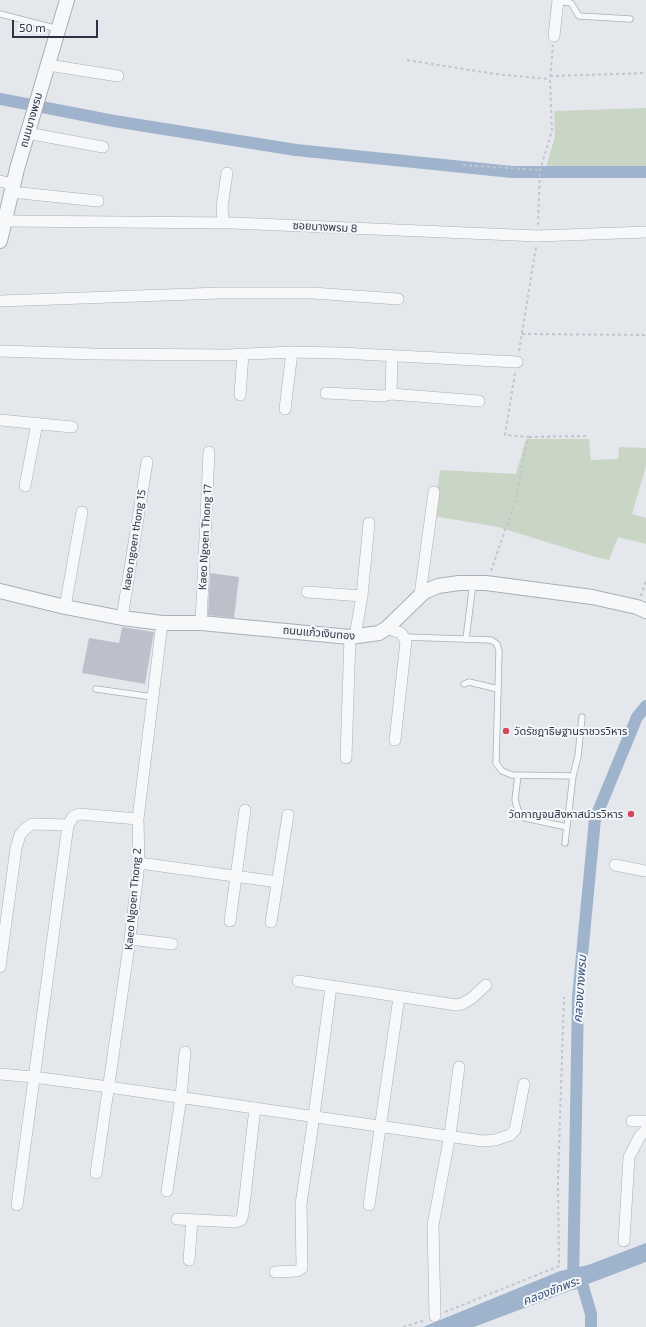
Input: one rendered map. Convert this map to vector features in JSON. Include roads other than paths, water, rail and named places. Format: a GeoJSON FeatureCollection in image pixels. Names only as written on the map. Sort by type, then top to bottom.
{"type":"FeatureCollection","features":[{"type":"Feature","properties":{"kind":"street","name":"ถนนบางพรม"},"geometry":{"type":"LineString","coordinates":[[0,241],[8,185],[27,133],[67,0]]}},
{"type":"Feature","properties":{"kind":"street"},"geometry":{"type":"LineString","coordinates":[[554,36],[558,0]]}},
{"type":"Feature","properties":{"kind":"street"},"geometry":{"type":"LineString","coordinates":[[48,65],[118,76]]}},
{"type":"Feature","properties":{"kind":"street"},"geometry":{"type":"LineString","coordinates":[[27,133],[103,147]]}},
{"type":"Feature","properties":{"kind":"street"},"geometry":{"type":"LineString","coordinates":[[223,222],[222,207],[227,173]]}},
{"type":"Feature","properties":{"kind":"street"},"geometry":{"type":"LineString","coordinates":[[8,185],[98,201]]}},
{"type":"Feature","properties":{"kind":"street","name":"ซอยบางพรม 8"},"geometry":{"type":"LineString","coordinates":[[4,221],[223,222],[538,236],[646,232]]}},
{"type":"Feature","properties":{"kind":"street"},"geometry":{"type":"LineString","coordinates":[[0,301],[220,293],[312,293],[398,299]]}},
{"type":"Feature","properties":{"kind":"street"},"geometry":{"type":"LineString","coordinates":[[0,351],[94,354],[243,354],[292,352],[517,362]]}},
{"type":"Feature","properties":{"kind":"street"},"geometry":{"type":"LineString","coordinates":[[285,409],[292,352]]}},
{"type":"Feature","properties":{"kind":"street"},"geometry":{"type":"LineString","coordinates":[[240,395],[243,354]]}},
{"type":"Feature","properties":{"kind":"street"},"geometry":{"type":"LineString","coordinates":[[391,394],[392,356]]}},
{"type":"Feature","properties":{"kind":"street"},"geometry":{"type":"LineString","coordinates":[[326,393],[383,396],[391,394],[479,400]]}},
{"type":"Feature","properties":{"kind":"street"},"geometry":{"type":"LineString","coordinates":[[0,420],[72,427]]}},
{"type":"Feature","properties":{"kind":"street"},"geometry":{"type":"LineString","coordinates":[[25,486],[36,423]]}},
{"type":"Feature","properties":{"kind":"street","name":"Kaeo Ngoen Thong 17"},"geometry":{"type":"LineString","coordinates":[[201,623],[209,452]]}},
{"type":"Feature","properties":{"kind":"street","name":"kaeo ngoen thong 15"},"geometry":{"type":"LineString","coordinates":[[122,618],[147,462]]}},
{"type":"Feature","properties":{"kind":"street"},"geometry":{"type":"LineString","coordinates":[[420,595],[434,492]]}},
{"type":"Feature","properties":{"kind":"street"},"geometry":{"type":"LineString","coordinates":[[64,607],[82,512]]}},
{"type":"Feature","properties":{"kind":"street"},"geometry":{"type":"LineString","coordinates":[[346,758],[352,636],[362,596],[369,523]]}},
{"type":"Feature","properties":{"kind":"street","name":"ถนนแก้วเงินทอง"},"geometry":{"type":"LineString","coordinates":[[0,591],[64,607],[122,618],[162,623],[201,623],[352,636],[379,633],[387,628],[420,595],[438,586],[480,583],[592,597],[642,609]]}},
{"type":"Feature","properties":{"kind":"street"},"geometry":{"type":"LineString","coordinates":[[307,592],[362,596]]}},
{"type":"Feature","properties":{"kind":"street","name":"Kaeo Ngoen Thong 2"},"geometry":{"type":"LineString","coordinates":[[96,1173],[130,939],[139,863],[138,819],[162,623]]}},
{"type":"Feature","properties":{"kind":"street"},"geometry":{"type":"LineString","coordinates":[[387,628],[405,637],[407,648],[395,740]]}},
{"type":"Feature","properties":{"kind":"street"},"geometry":{"type":"LineString","coordinates":[[230,921],[245,810]]}},
{"type":"Feature","properties":{"kind":"street"},"geometry":{"type":"LineString","coordinates":[[16,1205],[68,825],[73,817],[79,814],[138,819]]}},
{"type":"Feature","properties":{"kind":"street"},"geometry":{"type":"LineString","coordinates":[[271,922],[288,815]]}},
{"type":"Feature","properties":{"kind":"street"},"geometry":{"type":"LineString","coordinates":[[0,967],[16,848],[20,835],[32,824],[68,825]]}},
{"type":"Feature","properties":{"kind":"street"},"geometry":{"type":"LineString","coordinates":[[139,863],[278,882]]}},
{"type":"Feature","properties":{"kind":"street"},"geometry":{"type":"LineString","coordinates":[[615,865],[646,871]]}},
{"type":"Feature","properties":{"kind":"street"},"geometry":{"type":"LineString","coordinates":[[130,939],[172,944]]}},
{"type":"Feature","properties":{"kind":"street"},"geometry":{"type":"LineString","coordinates":[[298,981],[456,1005],[462,1004],[472,998],[486,986]]}},
{"type":"Feature","properties":{"kind":"street"},"geometry":{"type":"LineString","coordinates":[[275,1272],[297,1271],[302,1268],[301,1204],[331,987]]}},
{"type":"Feature","properties":{"kind":"street"},"geometry":{"type":"LineString","coordinates":[[369,1205],[399,997]]}},
{"type":"Feature","properties":{"kind":"street"},"geometry":{"type":"LineString","coordinates":[[167,1191],[181,1097],[185,1052]]}},
{"type":"Feature","properties":{"kind":"street"},"geometry":{"type":"LineString","coordinates":[[435,1316],[433,1224],[450,1136],[459,1067]]}},
{"type":"Feature","properties":{"kind":"street"},"geometry":{"type":"LineString","coordinates":[[0,1074],[181,1097],[482,1141],[495,1140],[510,1135],[515,1130],[524,1084]]}},
{"type":"Feature","properties":{"kind":"street"},"geometry":{"type":"LineString","coordinates":[[177,1219],[236,1222],[241,1220],[243,1214],[255,1108]]}},
{"type":"Feature","properties":{"kind":"street"},"geometry":{"type":"LineString","coordinates":[[632,1121],[646,1121]]}},
{"type":"Feature","properties":{"kind":"street"},"geometry":{"type":"LineString","coordinates":[[624,1241],[629,1157],[640,1136],[646,1130]]}},
{"type":"Feature","properties":{"kind":"street"},"geometry":{"type":"LineString","coordinates":[[189,1260],[192,1220]]}},
{"type":"Feature","properties":{"kind":"lane"},"geometry":{"type":"LineString","coordinates":[[558,0],[571,3],[579,16],[630,19]]}},
{"type":"Feature","properties":{"kind":"lane"},"geometry":{"type":"LineString","coordinates":[[0,14],[59,29]]}},
{"type":"Feature","properties":{"kind":"lane"},"geometry":{"type":"LineString","coordinates":[[466,639],[480,583]]}},
{"type":"Feature","properties":{"kind":"lane"},"geometry":{"type":"LineString","coordinates":[[405,637],[491,640],[497,644],[499,651],[496,764],[502,771],[512,776],[573,776]]}},
{"type":"Feature","properties":{"kind":"lane"},"geometry":{"type":"LineString","coordinates":[[464,684],[469,682],[498,689]]}},
{"type":"Feature","properties":{"kind":"lane"},"geometry":{"type":"LineString","coordinates":[[96,688],[153,697]]}},
{"type":"Feature","properties":{"kind":"lane"},"geometry":{"type":"LineString","coordinates":[[565,843],[573,776],[578,756],[582,717]]}},
{"type":"Feature","properties":{"kind":"lane"},"geometry":{"type":"LineString","coordinates":[[518,775],[515,800],[518,810],[525,818],[567,828]]}},
{"type":"Feature","properties":{"kind":"water","name":"คลองชักพระ"},"geometry":{"type":"Polygon","coordinates":[[[646,1243],[646,1262],[474,1327],[423,1327],[560,1271],[588,1265],[646,1243]]]}},
{"type":"Feature","properties":{"kind":"waterway"},"geometry":{"type":"LineString","coordinates":[[0,99],[114,121],[296,150],[512,172],[646,172]]}},
{"type":"Feature","properties":{"kind":"waterway","name":"คลองบางพรม"},"geometry":{"type":"LineString","coordinates":[[573,1284],[578,997],[595,819],[637,717],[646,706]]}},
{"type":"Feature","properties":{"kind":"waterway","name":"คลองชักพระ"},"geometry":{"type":"LineString","coordinates":[[581,1280],[591,1314],[591,1327]]}},
{"type":"Feature","properties":{"kind":"place","name":"วัดรัชฎาธิษฐานราชวรวิหาร"},"geometry":{"type":"Point","coordinates":[506,731]}},
{"type":"Feature","properties":{"kind":"place","name":"วัดกาญจนสิงหาสน์วรวิหาร"},"geometry":{"type":"Point","coordinates":[631,814]}}]}
